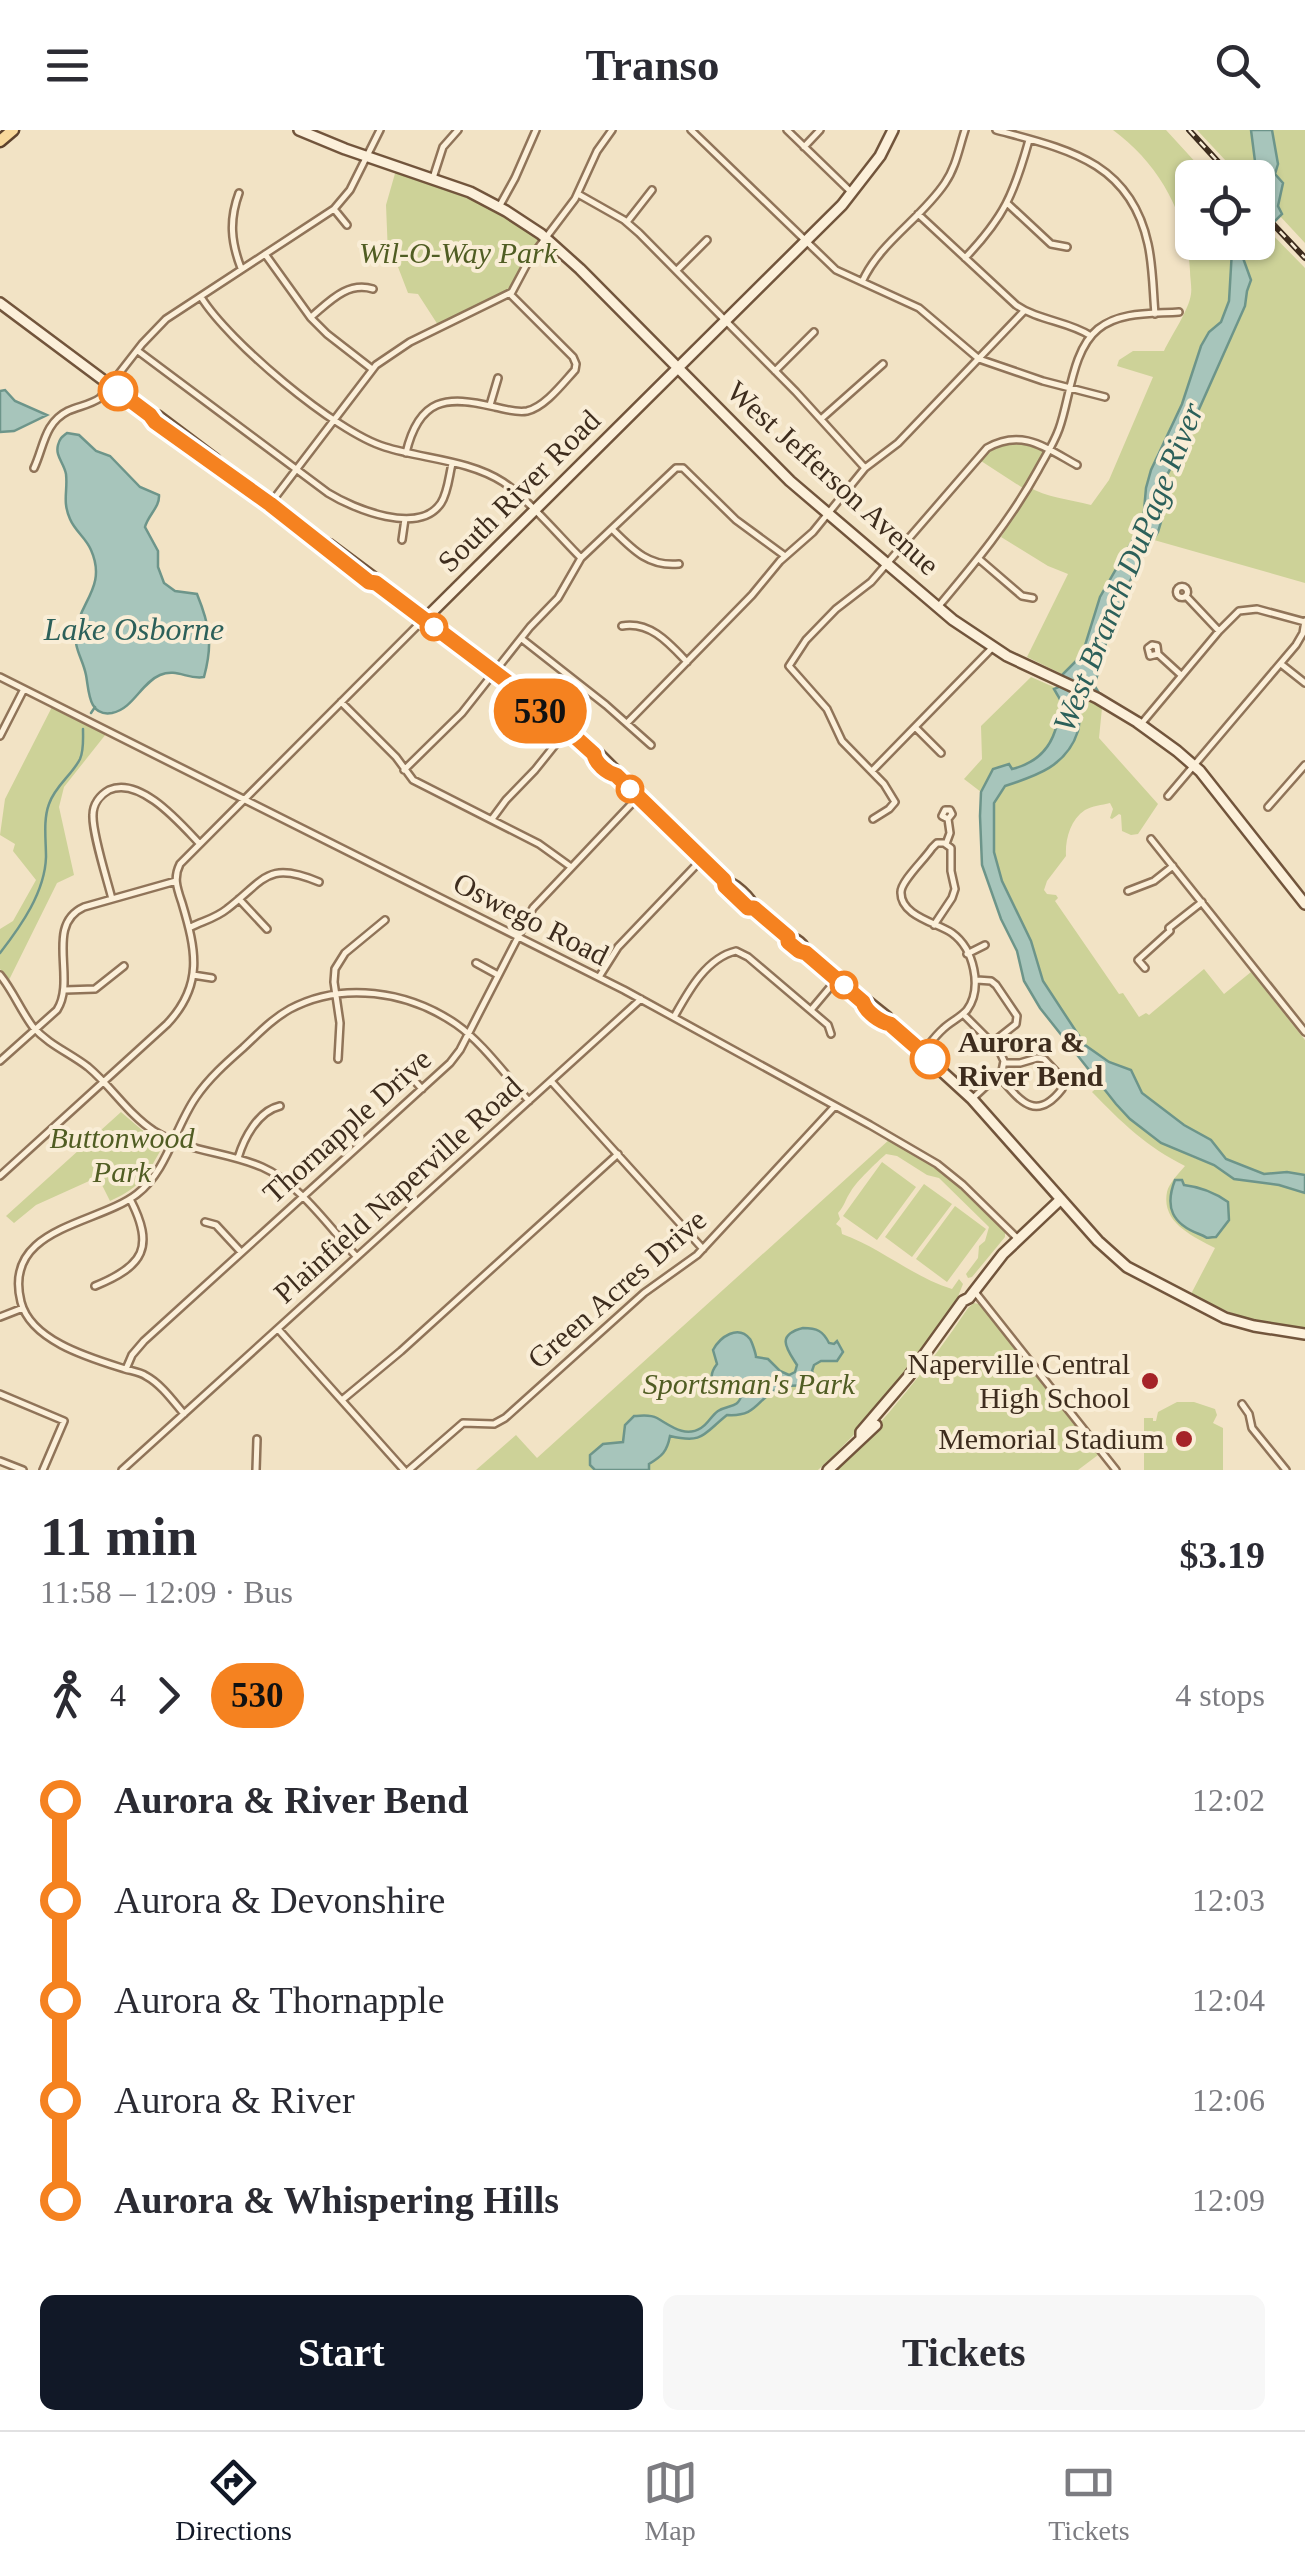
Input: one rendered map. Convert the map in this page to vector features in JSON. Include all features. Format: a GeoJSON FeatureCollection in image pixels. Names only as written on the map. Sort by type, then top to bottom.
{"type":"FeatureCollection","features":[{"type":"Feature","properties":{"kind":"main road"},"geometry":{"type":"LineString","coordinates":[[0,141],[13,130]]}},
{"type":"Feature","properties":{"kind":"street","name":"West Jefferson Avenue"},"geometry":{"type":"LineString","coordinates":[[298,130],[470,192],[545,238],[790,481],[938,607],[992,648],[1097,698],[1141,725],[1194,766],[1305,904]]}},
{"type":"Feature","properties":{"kind":"street"},"geometry":{"type":"LineString","coordinates":[[34,468],[54,422],[66,412],[96,401],[166,319],[334,210],[350,190],[380,130]]}},
{"type":"Feature","properties":{"kind":"street"},"geometry":{"type":"LineString","coordinates":[[432,178],[443,147],[458,130]]}},
{"type":"Feature","properties":{"kind":"street"},"geometry":{"type":"LineString","coordinates":[[498,207],[536,130]]}},
{"type":"Feature","properties":{"kind":"street"},"geometry":{"type":"LineString","coordinates":[[270,504],[372,369],[398,348],[510,294],[578,194],[597,151],[612,130]]}},
{"type":"Feature","properties":{"kind":"street"},"geometry":{"type":"LineString","coordinates":[[691,130],[830,265],[918,308],[979,359],[1105,397]]}},
{"type":"Feature","properties":{"kind":"street"},"geometry":{"type":"LineString","coordinates":[[787,130],[852,194]]}},
{"type":"Feature","properties":{"kind":"street"},"geometry":{"type":"LineString","coordinates":[[804,146],[820,130]]}},
{"type":"Feature","properties":{"kind":"street","name":"South River Road"},"geometry":{"type":"LineString","coordinates":[[176,881],[180,864],[243,798],[852,194],[880,156],[893,130]]}},
{"type":"Feature","properties":{"kind":"street"},"geometry":{"type":"LineString","coordinates":[[862,282],[874,260],[950,176],[964,130]]}},
{"type":"Feature","properties":{"kind":"street"},"geometry":{"type":"LineString","coordinates":[[996,130],[1072,151],[1117,182],[1131,200],[1148,240],[1155,314]]}},
{"type":"Feature","properties":{"kind":"street"},"geometry":{"type":"LineString","coordinates":[[966,258],[1008,204],[1030,139]]}},
{"type":"Feature","properties":{"kind":"street"},"geometry":{"type":"LineString","coordinates":[[626,222],[652,190]]}},
{"type":"Feature","properties":{"kind":"street"},"geometry":{"type":"LineString","coordinates":[[239,193],[232,233],[242,269]]}},
{"type":"Feature","properties":{"kind":"street"},"geometry":{"type":"LineString","coordinates":[[578,194],[626,222],[726,320],[865,468]]}},
{"type":"Feature","properties":{"kind":"street"},"geometry":{"type":"LineString","coordinates":[[1008,204],[1051,244],[1067,248]]}},
{"type":"Feature","properties":{"kind":"street"},"geometry":{"type":"LineString","coordinates":[[334,210],[348,225]]}},
{"type":"Feature","properties":{"kind":"street"},"geometry":{"type":"LineString","coordinates":[[918,214],[1024,311],[1091,336]]}},
{"type":"Feature","properties":{"kind":"street"},"geometry":{"type":"LineString","coordinates":[[676,271],[707,240]]}},
{"type":"Feature","properties":{"kind":"street"},"geometry":{"type":"LineString","coordinates":[[265,254],[310,318],[372,369]]}},
{"type":"Feature","properties":{"kind":"street"},"geometry":{"type":"LineString","coordinates":[[310,318],[344,291],[363,286],[372,289]]}},
{"type":"Feature","properties":{"kind":"street"},"geometry":{"type":"LineString","coordinates":[[406,453],[414,426],[434,406],[461,400],[516,412],[533,409],[576,367],[573,357],[510,294]]}},
{"type":"Feature","properties":{"kind":"street"},"geometry":{"type":"LineString","coordinates":[[200,296],[230,334],[334,419],[367,440],[476,470],[502,482],[580,558]]}},
{"type":"Feature","properties":{"kind":"street"},"geometry":{"type":"LineString","coordinates":[[0,303],[216,459],[218,466],[320,542],[330,545],[373,577],[603,758],[702,860],[972,1099],[1106,1249],[1140,1275],[1236,1322],[1305,1334]]}},
{"type":"Feature","properties":{"kind":"street"},"geometry":{"type":"LineString","coordinates":[[627,723],[785,556],[808,538],[865,468],[898,444],[1024,311]]}},
{"type":"Feature","properties":{"kind":"street"},"geometry":{"type":"LineString","coordinates":[[938,607],[1018,507],[1060,426],[1082,350],[1091,336],[1112,320],[1180,312]]}},
{"type":"Feature","properties":{"kind":"street"},"geometry":{"type":"LineString","coordinates":[[775,371],[814,332]]}},
{"type":"Feature","properties":{"kind":"street"},"geometry":{"type":"LineString","coordinates":[[137,350],[296,470],[342,501],[370,512],[405,519],[425,516],[436,508],[446,492],[452,464]]}},
{"type":"Feature","properties":{"kind":"street"},"geometry":{"type":"LineString","coordinates":[[821,419],[883,364]]}},
{"type":"Feature","properties":{"kind":"street"},"geometry":{"type":"LineString","coordinates":[[490,406],[498,378]]}},
{"type":"Feature","properties":{"kind":"street"},"geometry":{"type":"LineString","coordinates":[[874,819],[894,802],[889,791],[842,741],[824,705],[790,666],[806,640],[836,608],[868,585],[987,448],[1019,439],[1077,465]]}},
{"type":"Feature","properties":{"kind":"street"},"geometry":{"type":"LineString","coordinates":[[404,770],[462,713],[562,592],[580,558],[672,471],[683,468],[736,520],[785,556]]}},
{"type":"Feature","properties":{"kind":"street"},"geometry":{"type":"LineString","coordinates":[[402,540],[405,519]]}},
{"type":"Feature","properties":{"kind":"street"},"geometry":{"type":"LineString","coordinates":[[613,530],[646,560],[679,564]]}},
{"type":"Feature","properties":{"kind":"street"},"geometry":{"type":"LineString","coordinates":[[979,559],[1022,596],[1033,598]]}},
{"type":"Feature","properties":{"kind":"street"},"geometry":{"type":"LineString","coordinates":[[1186,596],[1219,631]]}},
{"type":"Feature","properties":{"kind":"street"},"geometry":{"type":"LineString","coordinates":[[1141,725],[1236,613],[1248,608],[1305,621],[1301,638],[1281,664],[1168,796]]}},
{"type":"Feature","properties":{"kind":"street"},"geometry":{"type":"LineString","coordinates":[[622,626],[634,624],[651,630],[686,662]]}},
{"type":"Feature","properties":{"kind":"street"},"geometry":{"type":"LineString","coordinates":[[521,638],[650,745]]}},
{"type":"Feature","properties":{"kind":"street"},"geometry":{"type":"LineString","coordinates":[[872,771],[992,648]]}},
{"type":"Feature","properties":{"kind":"street"},"geometry":{"type":"LineString","coordinates":[[1158,654],[1182,675]]}},
{"type":"Feature","properties":{"kind":"street"},"geometry":{"type":"LineString","coordinates":[[1281,664],[1305,683]]}},
{"type":"Feature","properties":{"kind":"street","name":"Oswego Road"},"geometry":{"type":"LineString","coordinates":[[0,676],[641,999],[835,1106],[937,1164],[1018,1239]]}},
{"type":"Feature","properties":{"kind":"street"},"geometry":{"type":"LineString","coordinates":[[0,736],[24,688]]}},
{"type":"Feature","properties":{"kind":"street"},"geometry":{"type":"LineString","coordinates":[[341,702],[396,757],[408,776],[539,844],[571,867]]}},
{"type":"Feature","properties":{"kind":"street"},"geometry":{"type":"LineString","coordinates":[[915,727],[941,752]]}},
{"type":"Feature","properties":{"kind":"street"},"geometry":{"type":"LineString","coordinates":[[492,820],[565,728]]}},
{"type":"Feature","properties":{"kind":"street"},"geometry":{"type":"LineString","coordinates":[[1268,806],[1305,765]]}},
{"type":"Feature","properties":{"kind":"street"},"geometry":{"type":"LineString","coordinates":[[112,899],[92,815],[97,800],[106,792],[124,787],[153,800],[199,843]]}},
{"type":"Feature","properties":{"kind":"street","name":"Thornapple Drive"},"geometry":{"type":"LineString","coordinates":[[126,1369],[144,1341],[450,1063],[532,908],[638,798]]}},
{"type":"Feature","properties":{"kind":"street"},"geometry":{"type":"LineString","coordinates":[[946,844],[950,833],[948,819]]}},
{"type":"Feature","properties":{"kind":"street"},"geometry":{"type":"LineString","coordinates":[[1151,839],[1305,1032]]}},
{"type":"Feature","properties":{"kind":"street"},"geometry":{"type":"LineString","coordinates":[[923,1052],[944,1027],[963,1014],[974,997],[975,980],[956,936],[934,925],[915,913],[902,900],[903,884],[934,845],[946,844],[951,848],[955,889],[934,925]]}},
{"type":"Feature","properties":{"kind":"street"},"geometry":{"type":"LineString","coordinates":[[598,977],[618,947],[702,860]]}},
{"type":"Feature","properties":{"kind":"street"},"geometry":{"type":"LineString","coordinates":[[1128,892],[1154,881],[1173,866]]}},
{"type":"Feature","properties":{"kind":"street"},"geometry":{"type":"LineString","coordinates":[[190,927],[216,916],[261,880],[276,873],[294,872],[319,882]]}},
{"type":"Feature","properties":{"kind":"street"},"geometry":{"type":"LineString","coordinates":[[0,1061],[57,1010],[65,990],[63,934],[67,920],[76,910],[176,881],[194,949],[193,976],[175,1016],[0,1176]]}},
{"type":"Feature","properties":{"kind":"street"},"geometry":{"type":"LineString","coordinates":[[239,899],[268,929]]}},
{"type":"Feature","properties":{"kind":"street"},"geometry":{"type":"LineString","coordinates":[[1145,968],[1138,960],[1202,902]]}},
{"type":"Feature","properties":{"kind":"street"},"geometry":{"type":"LineString","coordinates":[[338,1059],[340,1023],[334,976],[338,961],[385,920]]}},
{"type":"Feature","properties":{"kind":"street"},"geometry":{"type":"LineString","coordinates":[[967,954],[985,945]]}},
{"type":"Feature","properties":{"kind":"street"},"geometry":{"type":"LineString","coordinates":[[674,1017],[698,978],[727,953],[736,951],[811,1010],[828,1025],[831,1034]]}},
{"type":"Feature","properties":{"kind":"street"},"geometry":{"type":"LineString","coordinates":[[476,963],[498,974]]}},
{"type":"Feature","properties":{"kind":"street"},"geometry":{"type":"LineString","coordinates":[[65,990],[95,989],[124,966]]}},
{"type":"Feature","properties":{"kind":"street"},"geometry":{"type":"LineString","coordinates":[[0,976],[35,1029],[86,1066],[141,1122],[193,1149],[238,1158],[276,1174],[356,1258]]}},
{"type":"Feature","properties":{"kind":"street"},"geometry":{"type":"LineString","coordinates":[[193,976],[212,978]]}},
{"type":"Feature","properties":{"kind":"street"},"geometry":{"type":"LineString","coordinates":[[811,1010],[837,979]]}},
{"type":"Feature","properties":{"kind":"street"},"geometry":{"type":"LineString","coordinates":[[975,980],[996,985],[1017,1016],[1016,1024],[992,1043]]}},
{"type":"Feature","properties":{"kind":"street"},"geometry":{"type":"LineString","coordinates":[[184,1414],[149,1378],[48,1338],[32,1324],[23,1308],[20,1276],[35,1246],[53,1233],[130,1199],[150,1181],[204,1085],[272,1022],[306,1001],[336,995],[370,993],[404,999],[448,1019],[468,1034],[529,1101]]}},
{"type":"Feature","properties":{"kind":"street","name":"Plainfield Naperville Road"},"geometry":{"type":"LineString","coordinates":[[122,1470],[641,999]]}},
{"type":"Feature","properties":{"kind":"street"},"geometry":{"type":"LineString","coordinates":[[963,1014],[1002,1053],[1004,1062],[998,1075],[972,1099]]}},
{"type":"Feature","properties":{"kind":"street"},"geometry":{"type":"LineString","coordinates":[[998,1075],[1021,1100],[1037,1107],[1060,1092],[1060,1076],[1044,1059],[1004,1062]]}},
{"type":"Feature","properties":{"kind":"street"},"geometry":{"type":"LineString","coordinates":[[406,1070],[422,1089]]}},
{"type":"Feature","properties":{"kind":"street"},"geometry":{"type":"LineString","coordinates":[[551,1081],[703,1250]]}},
{"type":"Feature","properties":{"kind":"street"},"geometry":{"type":"LineString","coordinates":[[238,1158],[250,1130],[271,1108],[280,1106]]}},
{"type":"Feature","properties":{"kind":"street","name":"Green Acres Drive"},"geometry":{"type":"LineString","coordinates":[[406,1470],[463,1423],[494,1424],[505,1418],[644,1293],[703,1250],[835,1106]]}},
{"type":"Feature","properties":{"kind":"street"},"geometry":{"type":"LineString","coordinates":[[342,1400],[618,1154]]}},
{"type":"Feature","properties":{"kind":"street"},"geometry":{"type":"LineString","coordinates":[[95,1286],[122,1274],[140,1253],[142,1227],[130,1199]]}},
{"type":"Feature","properties":{"kind":"street"},"geometry":{"type":"LineString","coordinates":[[828,1470],[861,1438],[861,1432],[992,1266],[1061,1199]]}},
{"type":"Feature","properties":{"kind":"street"},"geometry":{"type":"LineString","coordinates":[[206,1222],[216,1225],[242,1252]]}},
{"type":"Feature","properties":{"kind":"street"},"geometry":{"type":"LineString","coordinates":[[971,1295],[1116,1470]]}},
{"type":"Feature","properties":{"kind":"street"},"geometry":{"type":"LineString","coordinates":[[0,1317],[23,1308]]}},
{"type":"Feature","properties":{"kind":"street"},"geometry":{"type":"LineString","coordinates":[[278,1330],[406,1470]]}},
{"type":"Feature","properties":{"kind":"street"},"geometry":{"type":"LineString","coordinates":[[0,1394],[64,1421],[43,1470]]}},
{"type":"Feature","properties":{"kind":"street"},"geometry":{"type":"LineString","coordinates":[[1242,1404],[1252,1428],[1286,1470]]}},
{"type":"Feature","properties":{"kind":"street"},"geometry":{"type":"LineString","coordinates":[[256,1470],[257,1439]]}},
{"type":"Feature","properties":{"kind":"street"},"geometry":{"type":"LineString","coordinates":[[0,1460],[23,1470]]}},
{"type":"Feature","properties":{"kind":"green space"},"geometry":{"type":"Polygon","coordinates":[[[1113,130],[1166,130],[1193,160],[1175,160],[1175,208],[1157,175],[1113,130]]]}},
{"type":"Feature","properties":{"kind":"green space"},"geometry":{"type":"Polygon","coordinates":[[[1197,130],[1251,130],[1255,160],[1225,160],[1197,130]]]}},
{"type":"Feature","properties":{"kind":"green space"},"geometry":{"type":"Polygon","coordinates":[[[1272,130],[1305,130],[1305,243],[1279,215],[1283,183],[1275,174],[1278,164],[1272,130]]]}},
{"type":"Feature","properties":{"kind":"green space","name":"Wil-O-Way Park"},"geometry":{"type":"Polygon","coordinates":[[[396,170],[480,201],[537,236],[538,243],[508,291],[438,325],[418,294],[408,293],[388,254],[386,205],[396,170]]]}},
{"type":"Feature","properties":{"kind":"green space"},"geometry":{"type":"Polygon","coordinates":[[[1275,237],[1305,268],[1305,583],[1154,540],[1169,495],[1163,492],[1165,479],[1188,441],[1245,306],[1251,280],[1244,260],[1275,260],[1275,237]]]}},
{"type":"Feature","properties":{"kind":"green space"},"geometry":{"type":"Polygon","coordinates":[[[1189,260],[1231,260],[1229,301],[1221,322],[1201,346],[1182,404],[1157,454],[1146,488],[1143,523],[1100,597],[1082,655],[1064,675],[1027,657],[1068,574],[1001,537],[1029,492],[978,459],[995,446],[1011,441],[1047,450],[1027,486],[1050,496],[1091,505],[1109,480],[1153,377],[1117,366],[1119,360],[1133,351],[1164,351],[1187,308],[1189,260]]]}},
{"type":"Feature","properties":{"kind":"green space"},"geometry":{"type":"Polygon","coordinates":[[[1031,677],[1056,688],[1057,697],[1064,704],[1052,740],[1032,761],[994,771],[981,792],[964,779],[982,759],[981,726],[1031,677]]]}},
{"type":"Feature","properties":{"kind":"green space"},"geometry":{"type":"Polygon","coordinates":[[[1087,699],[1102,708],[1099,738],[1158,804],[1138,834],[1131,835],[1122,831],[1121,815],[1110,818],[1110,803],[1085,810],[1072,825],[1066,856],[1044,890],[1056,895],[1055,901],[1139,1017],[1149,1015],[1204,969],[1224,994],[1251,972],[1305,1040],[1305,1175],[1264,1174],[1226,1159],[1211,1140],[1142,1093],[1131,1070],[1109,1062],[1085,1045],[1043,981],[994,852],[994,803],[1005,786],[1058,761],[1073,742],[1087,699]]]}},
{"type":"Feature","properties":{"kind":"green space"},"geometry":{"type":"Polygon","coordinates":[[[52,707],[106,734],[64,787],[59,807],[74,875],[57,883],[9,980],[0,969],[0,929],[13,921],[36,880],[13,851],[15,844],[0,835],[5,799],[52,707]]]}},
{"type":"Feature","properties":{"kind":"green space"},"geometry":{"type":"Polygon","coordinates":[[[1100,1085],[1130,1119],[1156,1139],[1214,1165],[1234,1179],[1305,1193],[1305,1328],[1246,1318],[1191,1294],[1215,1248],[1180,1227],[1169,1212],[1168,1189],[1185,1166],[1113,1114],[1092,1092],[1100,1085]]]}},
{"type":"Feature","properties":{"kind":"green space","name":"Buttonwood Park"},"geometry":{"type":"Polygon","coordinates":[[[121,1112],[164,1144],[137,1184],[110,1201],[98,1177],[36,1205],[14,1223],[6,1216],[121,1112]]]}},
{"type":"Feature","properties":{"kind":"green space","name":"Sportsman's Park"},"geometry":{"type":"Polygon","coordinates":[[[890,1139],[951,1181],[1005,1232],[1005,1237],[968,1278],[966,1274],[978,1258],[979,1246],[989,1227],[939,1178],[886,1154],[854,1187],[838,1213],[840,1219],[836,1224],[842,1234],[938,1284],[952,1289],[959,1279],[963,1284],[959,1301],[911,1368],[876,1411],[818,1470],[476,1470],[516,1435],[537,1458],[890,1139]]]}},
{"type":"Feature","properties":{"kind":"green space"},"geometry":{"type":"Polygon","coordinates":[[[882,1162],[916,1187],[877,1240],[843,1216],[882,1162]]]}},
{"type":"Feature","properties":{"kind":"green space"},"geometry":{"type":"Polygon","coordinates":[[[924,1184],[952,1204],[912,1257],[885,1237],[924,1184]]]}},
{"type":"Feature","properties":{"kind":"green space"},"geometry":{"type":"Polygon","coordinates":[[[955,1206],[986,1229],[947,1282],[916,1259],[955,1206]]]}},
{"type":"Feature","properties":{"kind":"green space"},"geometry":{"type":"Polygon","coordinates":[[[974,1303],[979,1304],[1098,1455],[1078,1470],[836,1470],[906,1392],[974,1303]]]}},
{"type":"Feature","properties":{"kind":"green space","name":"Memorial Stadium"},"geometry":{"type":"Polygon","coordinates":[[[1177,1402],[1194,1402],[1215,1409],[1213,1423],[1223,1428],[1223,1470],[1144,1470],[1144,1418],[1156,1421],[1158,1412],[1177,1402]]]}},
{"type":"Feature","properties":{"kind":"water"},"geometry":{"type":"Polygon","coordinates":[[[1251,130],[1272,130],[1278,164],[1275,174],[1275,160],[1255,160],[1251,130]]]}},
{"type":"Feature","properties":{"kind":"water"},"geometry":{"type":"Polygon","coordinates":[[[1275,174],[1283,183],[1278,206],[1282,214],[1275,221],[1275,174]]]}},
{"type":"Feature","properties":{"kind":"water","name":"West Branch DuPage River"},"geometry":{"type":"Polygon","coordinates":[[[1231,260],[1244,260],[1251,280],[1245,306],[1188,441],[1165,479],[1163,492],[1169,495],[1158,532],[1110,624],[1094,685],[1099,693],[1083,704],[1073,743],[1058,761],[1005,786],[994,803],[994,852],[1043,981],[1085,1045],[1109,1062],[1131,1070],[1142,1093],[1211,1140],[1226,1159],[1264,1174],[1305,1175],[1305,1193],[1234,1179],[1214,1165],[1161,1143],[1130,1119],[1040,1008],[1024,981],[1017,951],[982,865],[981,792],[993,769],[1027,764],[1044,751],[1052,738],[1065,708],[1054,689],[1061,686],[1061,676],[1082,655],[1100,597],[1143,522],[1151,470],[1182,404],[1201,346],[1221,322],[1229,301],[1231,260]]]}},
{"type":"Feature","properties":{"kind":"water"},"geometry":{"type":"Polygon","coordinates":[[[5,390],[15,401],[47,415],[14,431],[0,432],[0,391],[5,390]]]}},
{"type":"Feature","properties":{"kind":"water","name":"Lake Osborne"},"geometry":{"type":"Polygon","coordinates":[[[67,433],[79,435],[96,451],[110,456],[140,487],[159,495],[145,527],[158,551],[158,567],[164,583],[175,591],[197,594],[207,626],[209,655],[204,677],[160,675],[126,706],[112,713],[94,707],[76,642],[78,620],[96,574],[91,550],[66,507],[66,474],[57,449],[67,433]]]}},
{"type":"Feature","properties":{"kind":"water"},"geometry":{"type":"Polygon","coordinates":[[[1175,1180],[1207,1190],[1228,1202],[1229,1220],[1216,1237],[1207,1238],[1177,1220],[1170,1199],[1175,1180]]]}},
{"type":"Feature","properties":{"kind":"water"},"geometry":{"type":"Polygon","coordinates":[[[803,1328],[819,1331],[829,1343],[837,1341],[843,1352],[837,1361],[814,1365],[812,1371],[818,1382],[814,1386],[779,1388],[751,1410],[727,1415],[697,1438],[670,1436],[661,1456],[649,1464],[649,1470],[595,1470],[590,1465],[590,1455],[603,1444],[623,1442],[625,1425],[634,1416],[654,1417],[689,1432],[738,1402],[742,1394],[717,1387],[712,1378],[717,1364],[713,1350],[725,1337],[735,1332],[745,1335],[756,1357],[768,1359],[789,1375],[797,1365],[786,1339],[803,1328]]]}},
{"type":"Feature","properties":{"kind":"waterway"},"geometry":{"type":"LineString","coordinates":[[91,713],[95,707]]}},
{"type":"Feature","properties":{"kind":"waterway"},"geometry":{"type":"LineString","coordinates":[[0,953],[37,896],[45,870],[47,810],[55,792],[80,759],[83,729]]}},
{"type":"Feature","properties":{"kind":"railway"},"geometry":{"type":"LineString","coordinates":[[1189,130],[1216,160]]}},
{"type":"Feature","properties":{"kind":"railway"},"geometry":{"type":"LineString","coordinates":[[1275,226],[1305,258]]}},
{"type":"Feature","properties":{"kind":"bus line","name":"530"},"geometry":{"type":"LineString","coordinates":[[118,391],[522,693],[558,726],[563,726],[724,880],[725,886],[748,908],[754,908],[788,937],[788,942],[930,1059]]}},
{"type":"Feature","properties":{"kind":"place","name":"Aurora & River Bend"},"geometry":{"type":"Point","coordinates":[930,1059]}},
{"type":"Feature","properties":{"kind":"place","name":"Naperville Central High School"},"geometry":{"type":"Point","coordinates":[1150,1381]}},
{"type":"Feature","properties":{"kind":"place","name":"Memorial Stadium"},"geometry":{"type":"Point","coordinates":[1184,1439]}}]}
